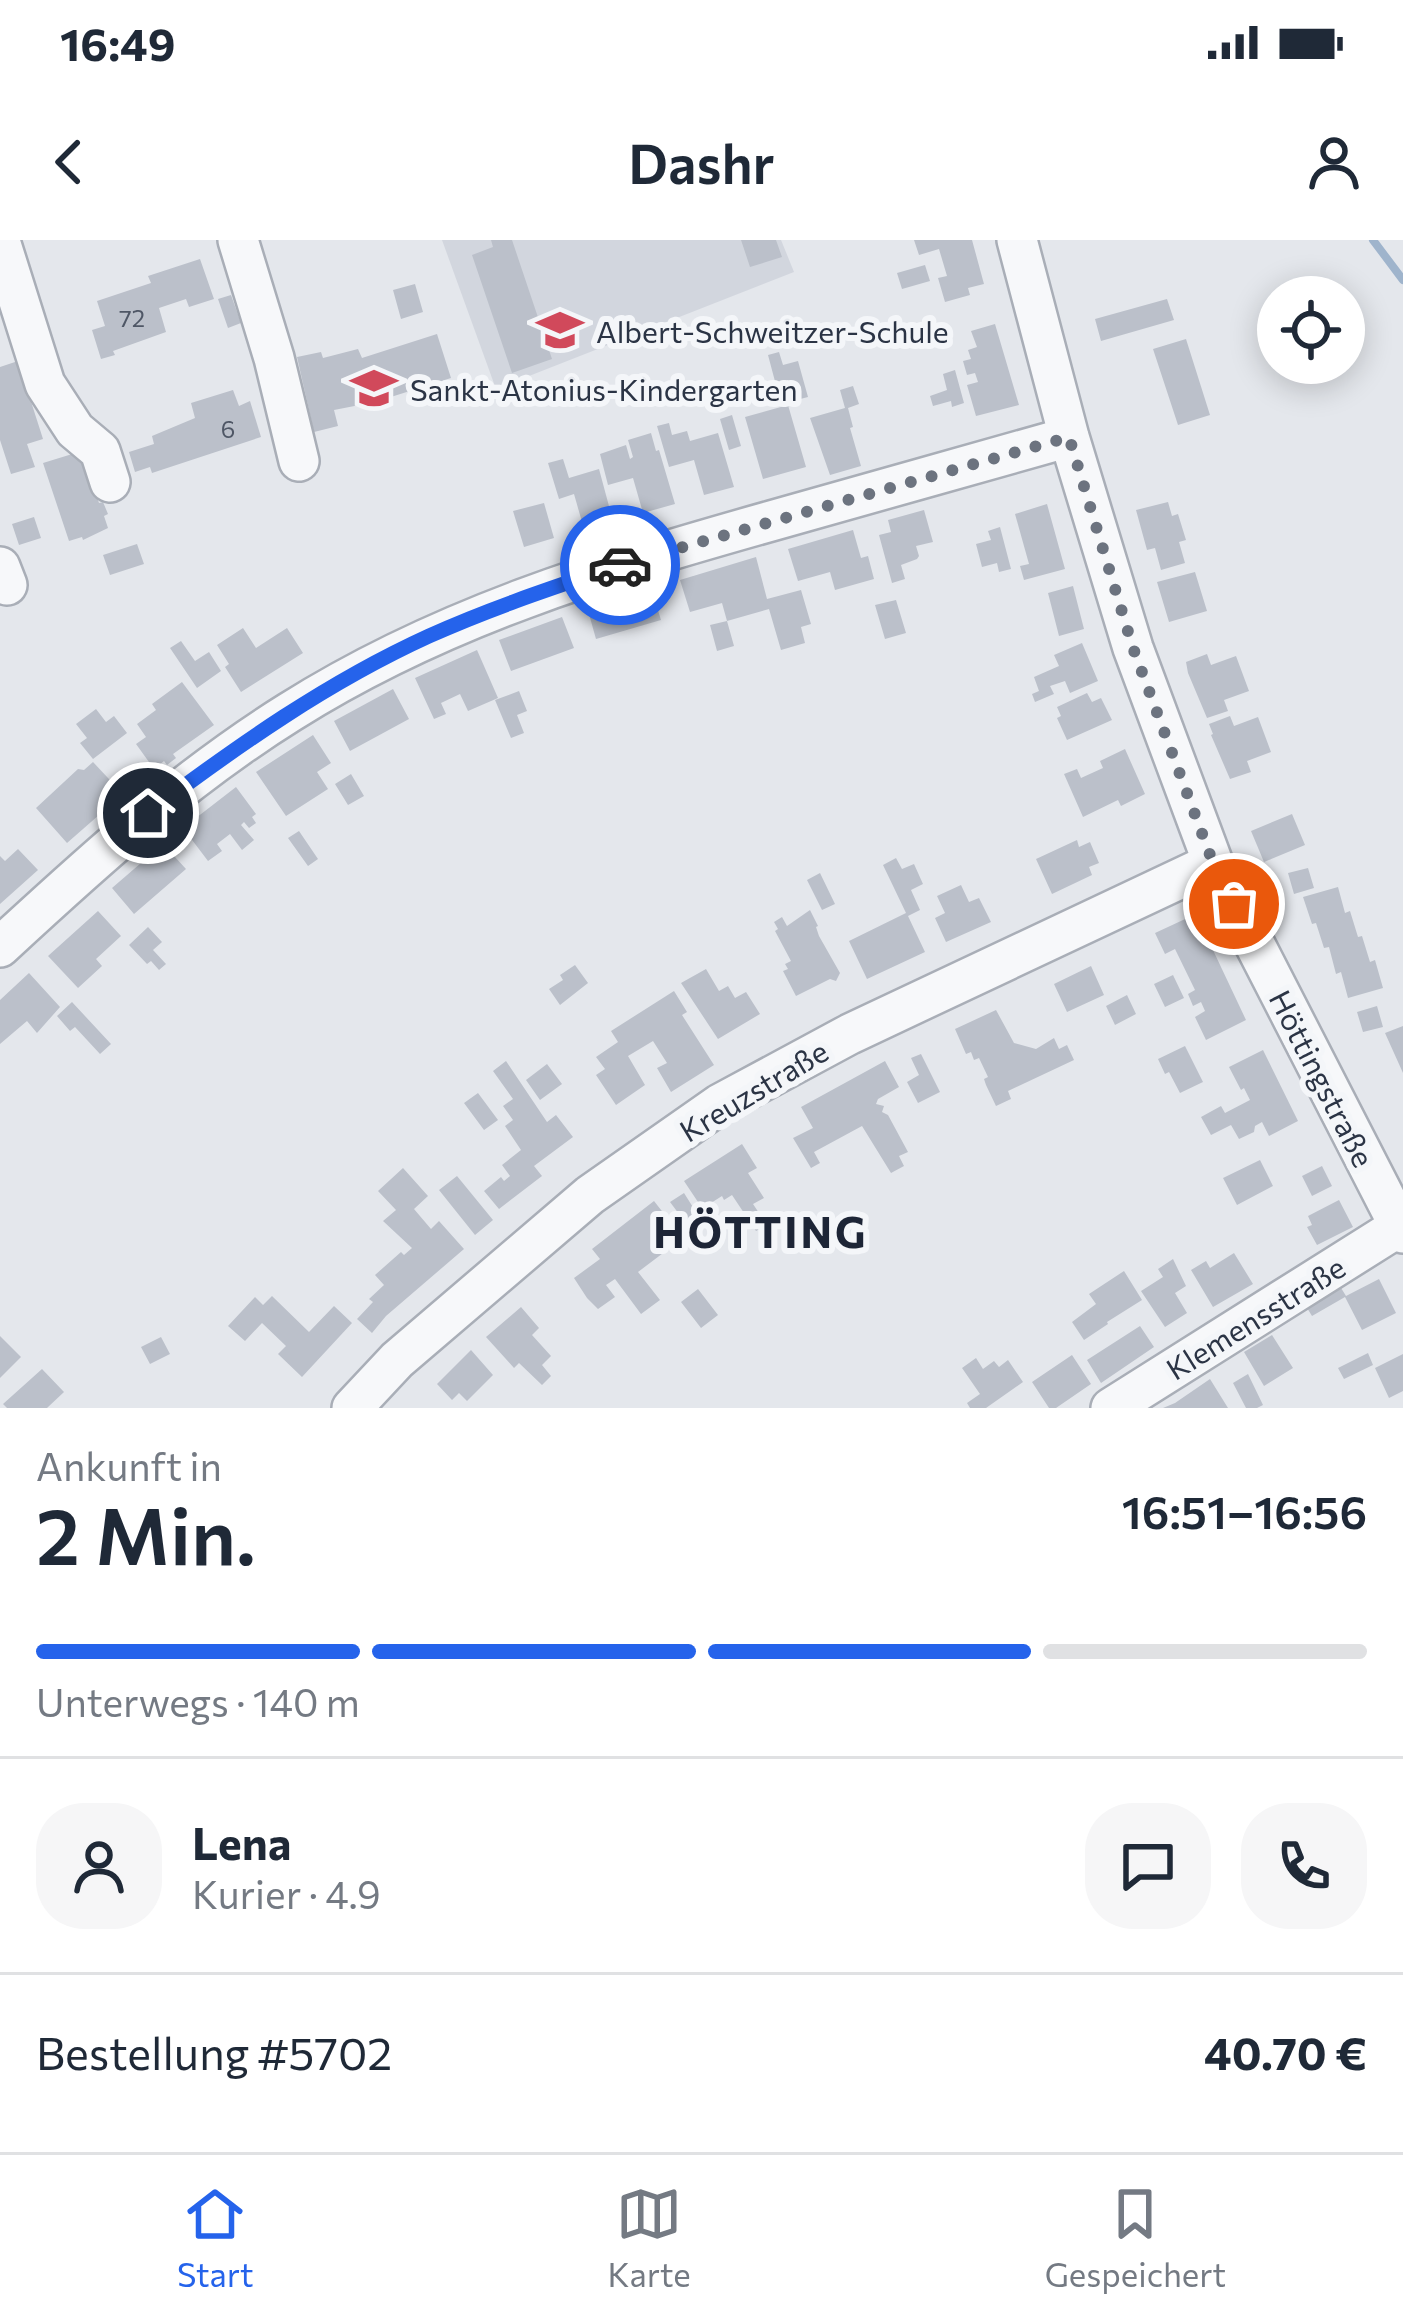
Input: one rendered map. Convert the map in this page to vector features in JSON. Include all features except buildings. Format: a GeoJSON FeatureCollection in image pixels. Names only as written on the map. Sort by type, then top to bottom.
{"type":"FeatureCollection","features":[{"type":"Feature","properties":{"kind":"street"},"geometry":{"type":"LineString","coordinates":[[218,240],[231,285]]}},
{"type":"Feature","properties":{"kind":"street"},"geometry":{"type":"LineString","coordinates":[[238,240],[274,358],[298,461]]}},
{"type":"Feature","properties":{"kind":"street","name":"Höttingstraße"},"geometry":{"type":"LineString","coordinates":[[1017,240],[1069,437],[1133,648],[1213,863],[1401,1230]]}},
{"type":"Feature","properties":{"kind":"street"},"geometry":{"type":"LineString","coordinates":[[0,241],[46,384],[75,430],[100,451],[110,482]]}},
{"type":"Feature","properties":{"kind":"street"},"geometry":{"type":"LineString","coordinates":[[0,946],[148,813],[218,760],[290,712],[426,637],[496,607],[633,560],[1069,437]]}},
{"type":"Feature","properties":{"kind":"street","name":"Kreuzstraße"},"geometry":{"type":"LineString","coordinates":[[352,1408],[397,1360],[590,1195],[720,1104],[850,1034],[1213,863]]}},
{"type":"Feature","properties":{"kind":"street","name":"Klemensstraße"},"geometry":{"type":"LineString","coordinates":[[1111,1408],[1401,1230]]}},
{"type":"Feature","properties":{"kind":"shaded area","name":"Albert-Schweitzer-Schule"},"geometry":{"type":"Polygon","coordinates":[[[442,240],[781,240],[794,272],[496,389],[442,240]]]}},
{"type":"Feature","properties":{"kind":"waterway"},"geometry":{"type":"LineString","coordinates":[[1373,240],[1403,280]]}},
{"type":"Feature","properties":{"kind":"way so far"},"geometry":{"type":"LineString","coordinates":[[620,565],[1069,437],[1133,648],[1213,863],[1234,904]]}},
{"type":"Feature","properties":{"kind":"place","name":"Albert-Schweitzer-Schule"},"geometry":{"type":"Point","coordinates":[560,330]}},
{"type":"Feature","properties":{"kind":"place","name":"Sankt-Atonius-Kindergarten"},"geometry":{"type":"Point","coordinates":[374,388]}},
{"type":"Feature","properties":{"kind":"district","name":"HÖTTING"},"geometry":{"type":"Point","coordinates":[761,1231]}},
{"type":"Feature","properties":{"kind":"route"},"geometry":{"type":"LineString","coordinates":[[148,813],[218,760],[346,679],[496,607],[620,565]]}}]}
